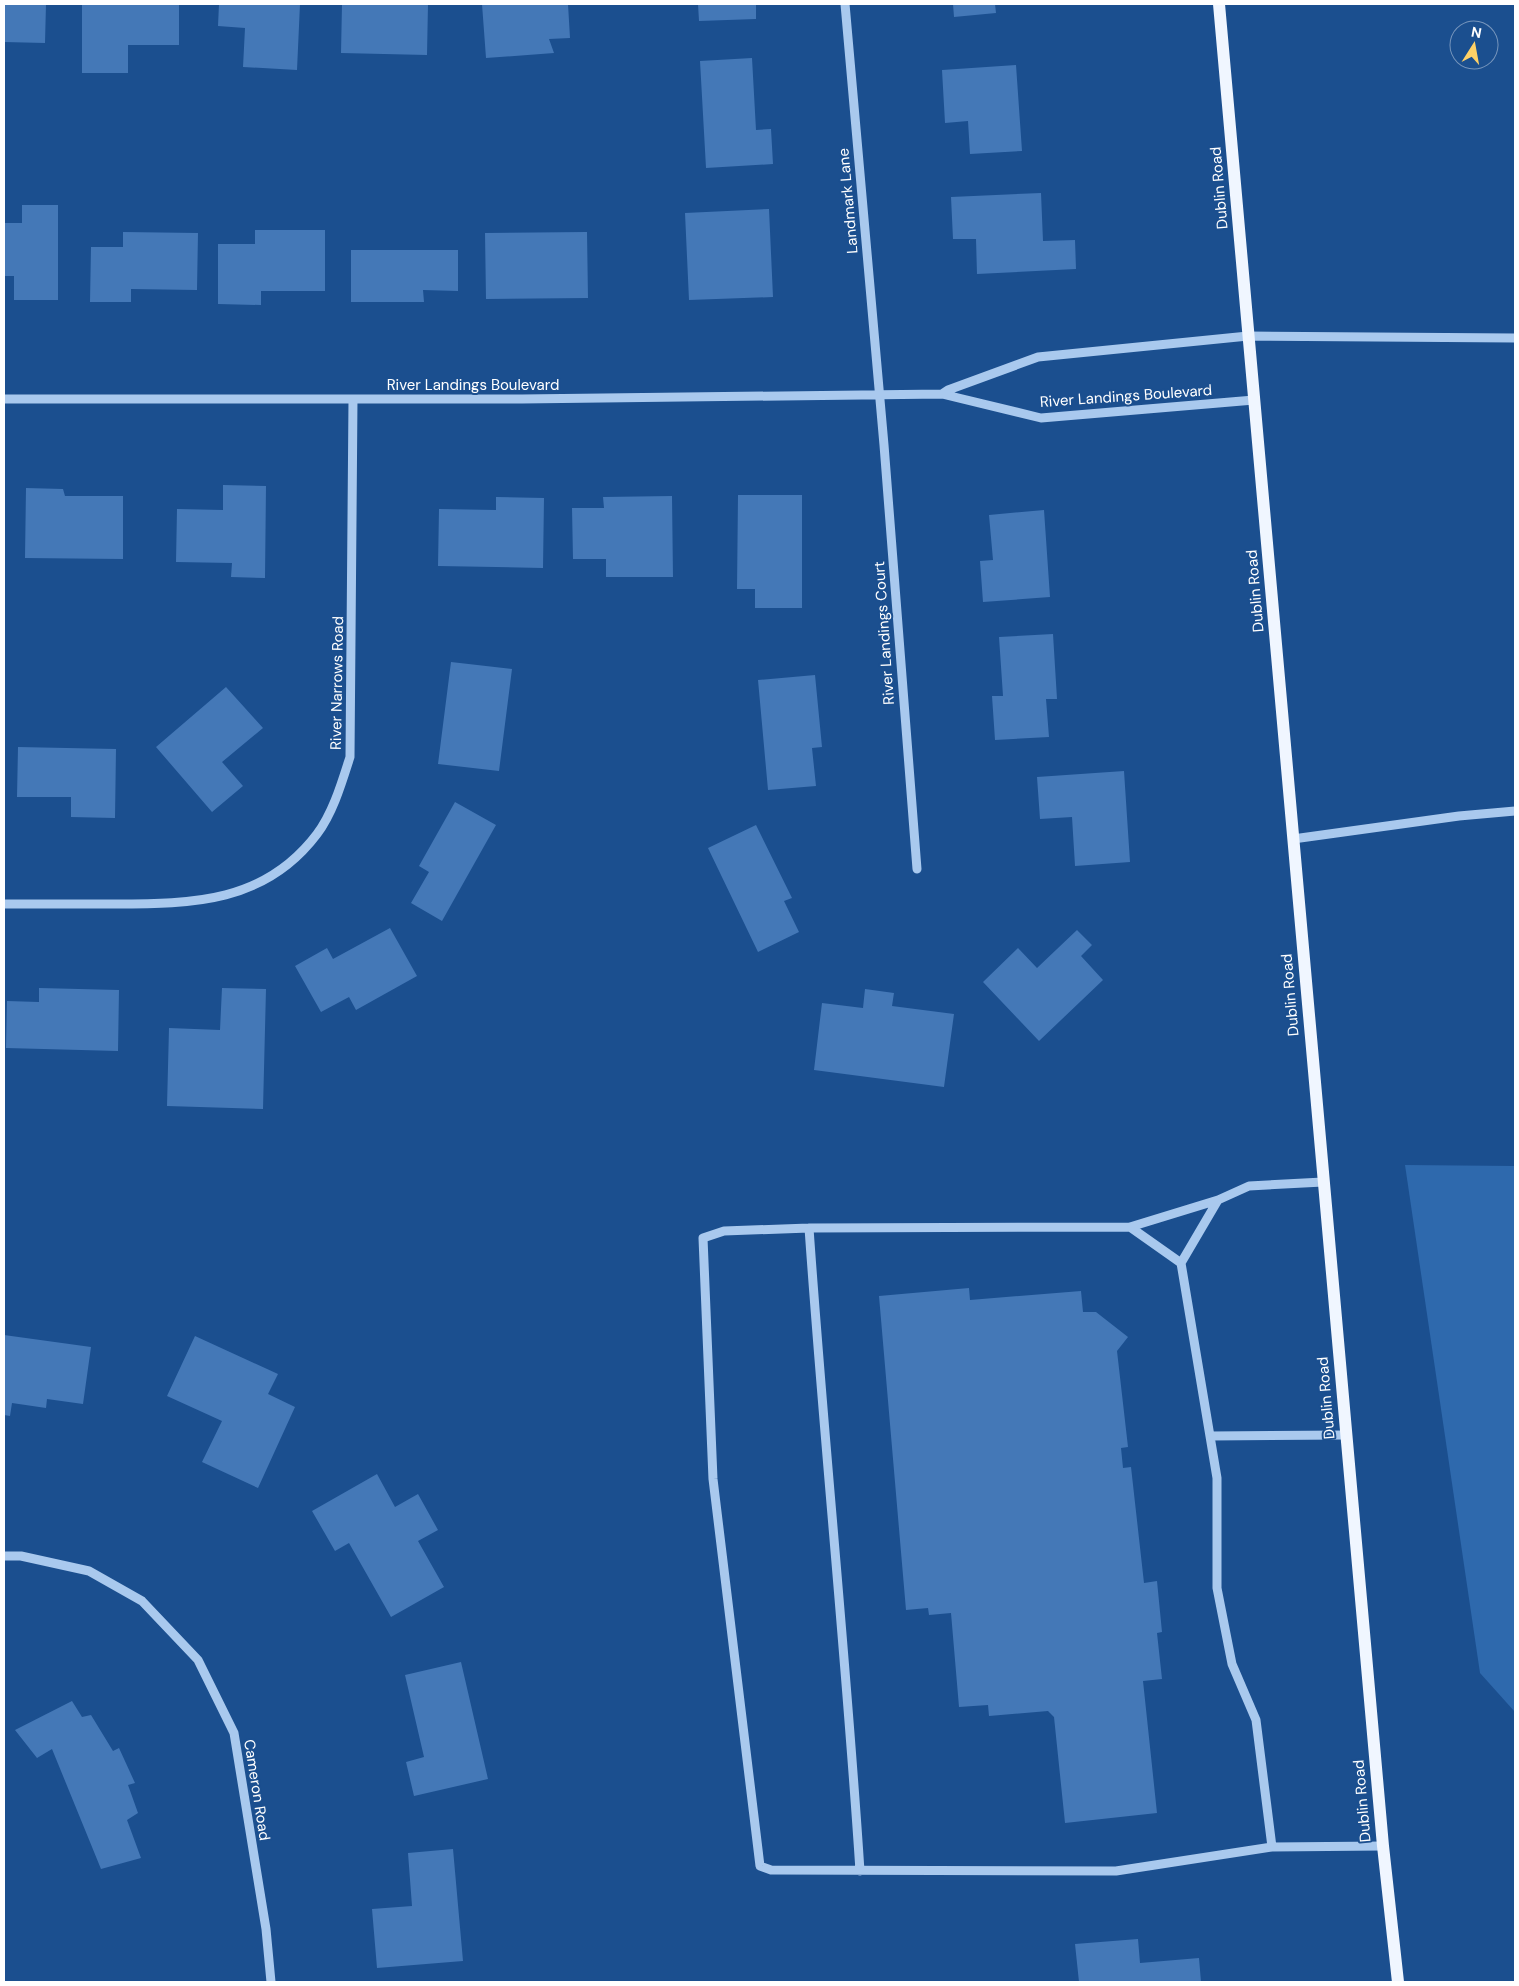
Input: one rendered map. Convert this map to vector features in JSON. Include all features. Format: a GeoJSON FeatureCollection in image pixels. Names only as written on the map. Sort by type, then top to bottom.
{"type":"FeatureCollection","features":[{"type":"Feature","properties":{"kind":"main road","name":"Dublin Road"},"geometry":{"type":"LineString","coordinates":[[1219,4],[1383,1846],[1398,1982]]}},
{"type":"Feature","properties":{"kind":"street","name":"Landmark Lane"},"geometry":{"type":"LineString","coordinates":[[845,4],[879,395]]}},
{"type":"Feature","properties":{"kind":"street","name":"River Landings Boulevard"},"geometry":{"type":"LineString","coordinates":[[942,394],[948,390],[1038,357],[1248,336],[1515,338]]}},
{"type":"Feature","properties":{"kind":"street","name":"River Landings Boulevard"},"geometry":{"type":"LineString","coordinates":[[4,399],[353,400],[942,394],[1041,418],[1254,400]]}},
{"type":"Feature","properties":{"kind":"street","name":"River Landings Court"},"geometry":{"type":"LineString","coordinates":[[879,395],[917,869]]}},
{"type":"Feature","properties":{"kind":"street","name":"River Narrows Road"},"geometry":{"type":"LineString","coordinates":[[4,904],[174,904],[214,899],[255,886],[290,863],[318,834],[337,796],[350,757],[353,400]]}},
{"type":"Feature","properties":{"kind":"street"},"geometry":{"type":"LineString","coordinates":[[1293,839],[1459,816],[1515,811]]}},
{"type":"Feature","properties":{"kind":"street"},"geometry":{"type":"LineString","coordinates":[[1323,1182],[1249,1186],[1218,1200],[1130,1227],[809,1228],[724,1232],[703,1238],[713,1479],[760,1866],[771,1870],[1116,1872],[1272,1847],[1383,1846]]}},
{"type":"Feature","properties":{"kind":"street"},"geometry":{"type":"LineString","coordinates":[[1218,1200],[1181,1262],[1216,1478],[1217,1588],[1232,1664],[1256,1720],[1272,1847]]}},
{"type":"Feature","properties":{"kind":"street"},"geometry":{"type":"LineString","coordinates":[[1130,1227],[1181,1262]]}},
{"type":"Feature","properties":{"kind":"street"},"geometry":{"type":"LineString","coordinates":[[809,1228],[851,1734],[860,1871]]}},
{"type":"Feature","properties":{"kind":"street"},"geometry":{"type":"LineString","coordinates":[[1210,1436],[1346,1435]]}},
{"type":"Feature","properties":{"kind":"street","name":"Cameron Road"},"geometry":{"type":"LineString","coordinates":[[4,1556],[21,1556],[89,1571],[142,1601],[198,1660],[234,1733],[266,1929],[271,1982]]}},
{"type":"Feature","properties":{"kind":"shaded area"},"geometry":{"type":"Polygon","coordinates":[[[1405,1165],[1515,1166],[1515,1712],[1480,1673],[1405,1165]]]}},
{"type":"Feature","properties":{"kind":"building"},"geometry":{"type":"Polygon","coordinates":[[[4,4],[46,4],[45,43],[4,42],[4,4]]]}},
{"type":"Feature","properties":{"kind":"building"},"geometry":{"type":"Polygon","coordinates":[[[82,4],[179,4],[179,45],[128,45],[128,73],[82,73],[82,4]]]}},
{"type":"Feature","properties":{"kind":"building"},"geometry":{"type":"Polygon","coordinates":[[[219,4],[300,4],[297,70],[243,67],[245,28],[218,26],[219,4]]]}},
{"type":"Feature","properties":{"kind":"building"},"geometry":{"type":"Polygon","coordinates":[[[342,4],[428,4],[427,55],[341,53],[342,4]]]}},
{"type":"Feature","properties":{"kind":"building"},"geometry":{"type":"Polygon","coordinates":[[[482,4],[568,4],[570,38],[549,39],[554,53],[486,58],[482,4]]]}},
{"type":"Feature","properties":{"kind":"building"},"geometry":{"type":"Polygon","coordinates":[[[698,4],[756,4],[756,19],[699,21],[698,4]]]}},
{"type":"Feature","properties":{"kind":"building"},"geometry":{"type":"Polygon","coordinates":[[[953,4],[995,4],[996,13],[954,17],[953,4]]]}},
{"type":"Feature","properties":{"kind":"building"},"geometry":{"type":"Polygon","coordinates":[[[752,58],[756,130],[771,129],[773,164],[706,168],[700,61],[752,58]]]}},
{"type":"Feature","properties":{"kind":"building"},"geometry":{"type":"Polygon","coordinates":[[[1016,65],[1022,151],[970,154],[968,121],[945,123],[942,70],[1016,65]]]}},
{"type":"Feature","properties":{"kind":"building"},"geometry":{"type":"Polygon","coordinates":[[[1041,193],[1043,241],[1075,240],[1076,269],[977,274],[976,239],[953,239],[951,197],[1041,193]]]}},
{"type":"Feature","properties":{"kind":"building"},"geometry":{"type":"Polygon","coordinates":[[[22,205],[58,205],[58,300],[14,300],[14,276],[4,276],[4,223],[22,223],[22,205]]]}},
{"type":"Feature","properties":{"kind":"building"},"geometry":{"type":"Polygon","coordinates":[[[769,209],[773,297],[689,300],[685,213],[769,209]]]}},
{"type":"Feature","properties":{"kind":"building"},"geometry":{"type":"Polygon","coordinates":[[[255,230],[325,230],[325,291],[261,291],[261,305],[218,304],[218,244],[255,244],[255,230]]]}},
{"type":"Feature","properties":{"kind":"building"},"geometry":{"type":"Polygon","coordinates":[[[123,232],[198,233],[197,290],[131,289],[131,302],[90,302],[91,247],[123,247],[123,232]]]}},
{"type":"Feature","properties":{"kind":"building"},"geometry":{"type":"Polygon","coordinates":[[[587,232],[588,298],[486,299],[485,233],[587,232]]]}},
{"type":"Feature","properties":{"kind":"building"},"geometry":{"type":"Polygon","coordinates":[[[351,250],[458,250],[458,291],[423,290],[424,302],[351,302],[351,250]]]}},
{"type":"Feature","properties":{"kind":"building"},"geometry":{"type":"Polygon","coordinates":[[[223,485],[266,486],[265,578],[231,577],[232,563],[176,562],[177,509],[223,510],[223,485]]]}},
{"type":"Feature","properties":{"kind":"building"},"geometry":{"type":"Polygon","coordinates":[[[26,488],[63,489],[65,496],[123,496],[123,559],[25,558],[26,488]]]}},
{"type":"Feature","properties":{"kind":"building"},"geometry":{"type":"Polygon","coordinates":[[[738,495],[802,495],[802,608],[755,608],[755,589],[737,589],[738,495]]]}},
{"type":"Feature","properties":{"kind":"building"},"geometry":{"type":"Polygon","coordinates":[[[672,496],[673,577],[606,577],[606,559],[573,559],[572,508],[604,508],[603,497],[672,496]]]}},
{"type":"Feature","properties":{"kind":"building"},"geometry":{"type":"Polygon","coordinates":[[[496,497],[544,498],[543,568],[438,566],[439,509],[496,510],[496,497]]]}},
{"type":"Feature","properties":{"kind":"building"},"geometry":{"type":"Polygon","coordinates":[[[1044,510],[1050,597],[983,602],[980,561],[993,560],[989,515],[1044,510]]]}},
{"type":"Feature","properties":{"kind":"building"},"geometry":{"type":"Polygon","coordinates":[[[1053,634],[1057,699],[1046,699],[1049,737],[995,740],[992,696],[1003,696],[999,637],[1053,634]]]}},
{"type":"Feature","properties":{"kind":"building"},"geometry":{"type":"Polygon","coordinates":[[[451,662],[512,669],[499,771],[438,764],[451,662]]]}},
{"type":"Feature","properties":{"kind":"building"},"geometry":{"type":"Polygon","coordinates":[[[815,675],[822,747],[812,748],[816,786],[768,790],[758,680],[815,675]]]}},
{"type":"Feature","properties":{"kind":"building"},"geometry":{"type":"Polygon","coordinates":[[[226,687],[263,728],[222,762],[243,786],[212,812],[156,747],[226,687]]]}},
{"type":"Feature","properties":{"kind":"building"},"geometry":{"type":"Polygon","coordinates":[[[18,747],[116,749],[115,818],[71,817],[71,797],[17,797],[18,747]]]}},
{"type":"Feature","properties":{"kind":"building"},"geometry":{"type":"Polygon","coordinates":[[[1124,771],[1130,862],[1075,866],[1072,817],[1040,819],[1037,777],[1124,771]]]}},
{"type":"Feature","properties":{"kind":"building"},"geometry":{"type":"Polygon","coordinates":[[[455,802],[496,825],[442,921],[411,903],[429,872],[419,866],[455,802]]]}},
{"type":"Feature","properties":{"kind":"building"},"geometry":{"type":"Polygon","coordinates":[[[756,825],[792,898],[784,901],[799,932],[758,952],[708,848],[756,825]]]}},
{"type":"Feature","properties":{"kind":"building"},"geometry":{"type":"Polygon","coordinates":[[[390,928],[417,976],[356,1010],[349,997],[321,1012],[295,966],[327,948],[333,959],[390,928]]]}},
{"type":"Feature","properties":{"kind":"building"},"geometry":{"type":"Polygon","coordinates":[[[1077,930],[1092,945],[1081,956],[1103,980],[1039,1041],[983,982],[1018,948],[1037,968],[1077,930]]]}},
{"type":"Feature","properties":{"kind":"building"},"geometry":{"type":"Polygon","coordinates":[[[39,988],[119,990],[118,1051],[6,1048],[7,1001],[39,1002],[39,988]]]}},
{"type":"Feature","properties":{"kind":"building"},"geometry":{"type":"Polygon","coordinates":[[[222,988],[266,989],[263,1109],[167,1106],[169,1028],[220,1030],[222,988]]]}},
{"type":"Feature","properties":{"kind":"building"},"geometry":{"type":"Polygon","coordinates":[[[865,989],[894,993],[892,1006],[954,1014],[944,1087],[814,1070],[822,1003],[863,1008],[865,989]]]}},
{"type":"Feature","properties":{"kind":"building"},"geometry":{"type":"Polygon","coordinates":[[[969,1288],[970,1300],[1081,1291],[1083,1312],[1096,1312],[1128,1337],[1117,1351],[1128,1447],[1121,1448],[1123,1468],[1131,1467],[1144,1583],[1157,1581],[1162,1632],[1157,1633],[1162,1679],[1143,1681],[1157,1813],[1065,1823],[1054,1717],[1048,1711],[989,1716],[988,1705],[959,1707],[951,1613],[929,1615],[928,1608],[906,1610],[879,1296],[969,1288]]]}},
{"type":"Feature","properties":{"kind":"building"},"geometry":{"type":"Polygon","coordinates":[[[4,1335],[91,1347],[83,1404],[47,1399],[46,1408],[12,1403],[10,1416],[4,1415],[4,1335]]]}},
{"type":"Feature","properties":{"kind":"building"},"geometry":{"type":"Polygon","coordinates":[[[195,1336],[278,1374],[268,1394],[295,1407],[258,1488],[202,1462],[222,1421],[167,1396],[195,1336]]]}},
{"type":"Feature","properties":{"kind":"building"},"geometry":{"type":"Polygon","coordinates":[[[377,1474],[395,1507],[418,1494],[438,1530],[418,1541],[444,1587],[391,1617],[349,1543],[335,1551],[312,1511],[377,1474]]]}},
{"type":"Feature","properties":{"kind":"building"},"geometry":{"type":"Polygon","coordinates":[[[461,1662],[488,1779],[414,1796],[406,1762],[424,1757],[405,1675],[461,1662]]]}},
{"type":"Feature","properties":{"kind":"building"},"geometry":{"type":"Polygon","coordinates":[[[72,1701],[82,1717],[91,1715],[113,1751],[119,1748],[135,1783],[128,1785],[138,1813],[127,1820],[141,1858],[101,1869],[52,1749],[37,1758],[15,1730],[72,1701]]]}},
{"type":"Feature","properties":{"kind":"building"},"geometry":{"type":"Polygon","coordinates":[[[453,1849],[463,1961],[377,1968],[372,1909],[412,1906],[408,1853],[453,1849]]]}},
{"type":"Feature","properties":{"kind":"building"},"geometry":{"type":"Polygon","coordinates":[[[1138,1939],[1140,1963],[1199,1958],[1201,1982],[1079,1982],[1075,1944],[1138,1939]]]}}]}
